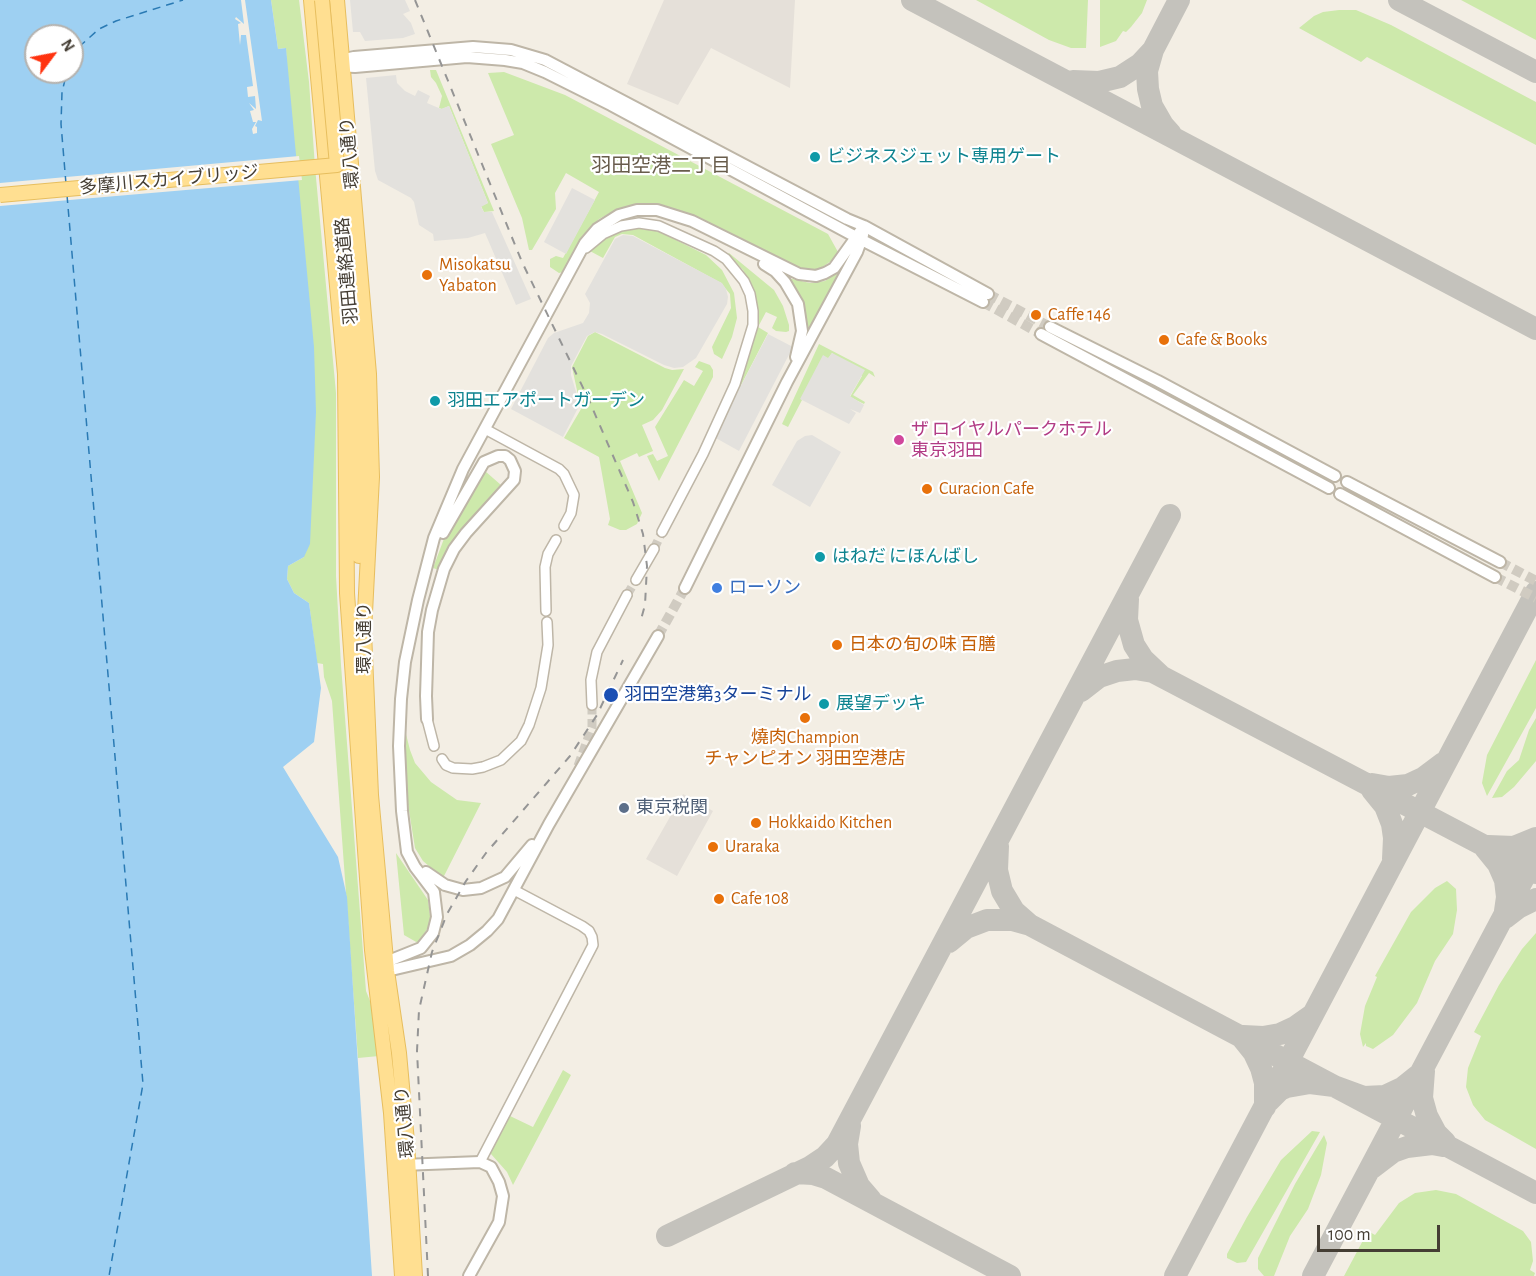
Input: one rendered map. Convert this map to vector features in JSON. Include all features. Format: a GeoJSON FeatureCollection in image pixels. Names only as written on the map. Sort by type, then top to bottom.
{"type":"FeatureCollection","features":[{"type":"Feature","properties":{"kind":"main road","name":"環八通り"},"geometry":{"type":"LineString","coordinates":[[311,0],[346,392],[347,593],[383,967],[399,1053],[402,1276]]}},
{"type":"Feature","properties":{"kind":"main road","name":"羽田連絡道路"},"geometry":{"type":"LineString","coordinates":[[322,0],[357,377],[359,470]]}},
{"type":"Feature","properties":{"kind":"main road","name":"環八通り"},"geometry":{"type":"LineString","coordinates":[[337,0],[369,374],[372,437],[364,630],[371,795],[390,1095],[402,1165],[415,1276]]}},
{"type":"Feature","properties":{"kind":"main road","name":"多摩川スカイブリッジ"},"geometry":{"type":"LineString","coordinates":[[0,195],[338,165]]}},
{"type":"Feature","properties":{"kind":"main road"},"geometry":{"type":"LineString","coordinates":[[359,470],[359,572],[364,630]]}},
{"type":"Feature","properties":{"kind":"main road"},"geometry":{"type":"LineString","coordinates":[[347,593],[359,470]]}},
{"type":"Feature","properties":{"kind":"street"},"geometry":{"type":"LineString","coordinates":[[317,65],[467,57],[523,63],[602,101],[859,239],[986,298],[864,226],[561,67],[528,54],[511,50],[473,47],[342,63]]}},
{"type":"Feature","properties":{"kind":"street"},"geometry":{"type":"LineString","coordinates":[[383,967],[421,948],[433,933],[437,917],[434,892],[407,852],[399,780],[402,681],[418,600],[434,538],[448,502],[485,429],[585,243],[597,229],[619,215],[648,210],[666,212],[692,221],[767,260],[805,276],[821,275],[834,268],[859,239]]}},
{"type":"Feature","properties":{"kind":"street"},"geometry":{"type":"LineString","coordinates":[[682,219],[690,226],[770,268],[790,288],[798,304],[802,330],[787,382]]}},
{"type":"Feature","properties":{"kind":"street"},"geometry":{"type":"LineString","coordinates":[[578,256],[596,239],[615,228],[633,224],[654,225],[674,232],[726,259],[744,281],[750,294],[754,316],[752,331],[735,384],[703,454],[662,532]]}},
{"type":"Feature","properties":{"kind":"street"},"geometry":{"type":"LineString","coordinates":[[685,588],[864,226]]}},
{"type":"Feature","properties":{"kind":"street"},"geometry":{"type":"LineString","coordinates":[[1050,327],[1158,381],[1335,476]]}},
{"type":"Feature","properties":{"kind":"street"},"geometry":{"type":"LineString","coordinates":[[1041,334],[1329,488]]}},
{"type":"Feature","properties":{"kind":"street"},"geometry":{"type":"LineString","coordinates":[[485,429],[559,469],[564,474],[573,495],[571,513],[564,526]]}},
{"type":"Feature","properties":{"kind":"street"},"geometry":{"type":"LineString","coordinates":[[431,554],[484,462],[498,456],[505,456],[510,460],[515,471],[514,480],[454,549],[441,580],[428,632],[427,719],[434,746]]}},
{"type":"Feature","properties":{"kind":"street"},"geometry":{"type":"LineString","coordinates":[[1347,482],[1500,562]]}},
{"type":"Feature","properties":{"kind":"street"},"geometry":{"type":"LineString","coordinates":[[1341,494],[1496,577]]}},
{"type":"Feature","properties":{"kind":"street"},"geometry":{"type":"LineString","coordinates":[[546,610],[545,567],[548,554],[556,540]]}},
{"type":"Feature","properties":{"kind":"street"},"geometry":{"type":"LineString","coordinates":[[636,580],[654,549]]}},
{"type":"Feature","properties":{"kind":"street"},"geometry":{"type":"LineString","coordinates":[[592,705],[591,680],[597,652],[627,594]]}},
{"type":"Feature","properties":{"kind":"street"},"geometry":{"type":"LineString","coordinates":[[442,759],[446,765],[453,768],[483,767],[501,759],[520,741],[529,725],[541,688],[548,645],[547,622]]}},
{"type":"Feature","properties":{"kind":"street"},"geometry":{"type":"LineString","coordinates":[[383,967],[451,956],[470,945],[498,919],[572,782],[658,636]]}},
{"type":"Feature","properties":{"kind":"street"},"geometry":{"type":"LineString","coordinates":[[572,782],[578,766]]}},
{"type":"Feature","properties":{"kind":"street"},"geometry":{"type":"LineString","coordinates":[[406,838],[417,861],[430,875],[445,885],[463,890],[490,885],[505,877],[549,824]]}},
{"type":"Feature","properties":{"kind":"street"},"geometry":{"type":"LineString","coordinates":[[480,1162],[592,945],[589,931],[582,926],[514,890]]}},
{"type":"Feature","properties":{"kind":"street"},"geometry":{"type":"LineString","coordinates":[[402,1165],[480,1162],[491,1167],[503,1196],[502,1210],[499,1222],[469,1276]]}},
{"type":"Feature","properties":{"kind":"shaded area"},"geometry":{"type":"Polygon","coordinates":[[[350,0],[405,0],[410,11],[403,14],[411,23],[415,34],[403,38],[365,41],[360,32],[353,32],[350,0]]]}},
{"type":"Feature","properties":{"kind":"shaded area"},"geometry":{"type":"Polygon","coordinates":[[[664,0],[795,0],[790,88],[711,48],[678,105],[627,84],[664,0]]]}},
{"type":"Feature","properties":{"kind":"shaded area"},"geometry":{"type":"Polygon","coordinates":[[[396,75],[397,83],[405,91],[415,96],[418,90],[430,96],[427,103],[441,109],[449,106],[488,203],[481,207],[484,212],[492,212],[531,299],[516,305],[485,233],[468,238],[434,241],[433,234],[419,225],[411,198],[378,180],[375,171],[366,78],[396,75]]]}},
{"type":"Feature","properties":{"kind":"shaded area"},"geometry":{"type":"Polygon","coordinates":[[[572,188],[595,200],[566,254],[544,242],[572,188]]]}},
{"type":"Feature","properties":{"kind":"shaded area"},"geometry":{"type":"Polygon","coordinates":[[[623,235],[633,236],[722,283],[728,297],[727,304],[696,358],[683,367],[674,368],[664,365],[602,334],[595,332],[587,336],[571,366],[571,375],[579,402],[563,437],[511,409],[548,338],[554,333],[583,323],[589,313],[590,303],[585,294],[615,239],[623,235]]]}},
{"type":"Feature","properties":{"kind":"shaded area"},"geometry":{"type":"Polygon","coordinates":[[[768,334],[793,347],[739,451],[714,437],[768,334]]]}},
{"type":"Feature","properties":{"kind":"shaded area"},"geometry":{"type":"Polygon","coordinates":[[[832,353],[865,370],[850,396],[864,405],[860,413],[850,409],[856,413],[849,424],[800,399],[823,355],[828,358],[832,353]]]}},
{"type":"Feature","properties":{"kind":"shaded area"},"geometry":{"type":"Polygon","coordinates":[[[812,435],[841,452],[810,507],[772,485],[797,441],[812,435]]]}},
{"type":"Feature","properties":{"kind":"shaded area"},"geometry":{"type":"Polygon","coordinates":[[[683,794],[713,811],[677,876],[646,859],[683,794]]]}},
{"type":"Feature","properties":{"kind":"green space"},"geometry":{"type":"Polygon","coordinates":[[[271,0],[299,0],[309,82],[336,393],[336,576],[341,665],[366,991],[372,1006],[379,1056],[358,1058],[332,701],[324,677],[323,664],[317,663],[309,603],[294,593],[287,579],[288,566],[304,557],[286,48],[278,49],[271,0]]]}},
{"type":"Feature","properties":{"kind":"green space"},"geometry":{"type":"Polygon","coordinates":[[[976,0],[1088,0],[1086,48],[1071,48],[1049,40],[976,0]]]}},
{"type":"Feature","properties":{"kind":"green space"},"geometry":{"type":"Polygon","coordinates":[[[1100,0],[1147,0],[1142,13],[1126,32],[1123,31],[1116,41],[1100,47],[1100,0]]]}},
{"type":"Feature","properties":{"kind":"green space"},"geometry":{"type":"Polygon","coordinates":[[[1461,0],[1536,0],[1536,40],[1461,0]]]}},
{"type":"Feature","properties":{"kind":"green space"},"geometry":{"type":"Polygon","coordinates":[[[1339,10],[1356,10],[1391,25],[1536,102],[1536,145],[1367,57],[1361,62],[1299,28],[1314,16],[1339,10]]]}},
{"type":"Feature","properties":{"kind":"green space"},"geometry":{"type":"Polygon","coordinates":[[[430,70],[436,70],[494,211],[484,212],[481,206],[488,203],[449,106],[439,108],[442,96],[431,77],[430,70]]]}},
{"type":"Feature","properties":{"kind":"green space"},"geometry":{"type":"Polygon","coordinates":[[[504,72],[565,95],[828,234],[838,252],[834,259],[821,268],[801,269],[666,206],[643,204],[612,212],[599,219],[583,235],[564,272],[559,273],[550,267],[550,259],[556,256],[563,258],[599,192],[566,173],[555,193],[556,209],[532,250],[529,250],[522,218],[491,144],[514,135],[488,73],[504,72]]]}},
{"type":"Feature","properties":{"kind":"green space"},"geometry":{"type":"Polygon","coordinates":[[[629,228],[653,230],[664,234],[706,255],[722,270],[734,293],[737,318],[732,337],[722,359],[714,354],[712,347],[731,308],[730,294],[721,283],[633,235],[622,234],[615,237],[603,258],[588,250],[609,235],[629,228]]]}},
{"type":"Feature","properties":{"kind":"green space"},"geometry":{"type":"Polygon","coordinates":[[[729,253],[774,290],[783,306],[789,325],[789,331],[776,331],[772,328],[777,317],[766,312],[758,327],[768,333],[736,395],[749,357],[758,319],[754,290],[743,270],[729,253]]]}},
{"type":"Feature","properties":{"kind":"green space"},"geometry":{"type":"Polygon","coordinates":[[[851,253],[806,339],[805,310],[788,278],[810,283],[825,281],[843,268],[851,253]]]}},
{"type":"Feature","properties":{"kind":"green space"},"geometry":{"type":"Polygon","coordinates":[[[595,332],[665,368],[684,369],[662,410],[653,420],[642,425],[653,451],[639,457],[637,453],[620,461],[642,513],[637,524],[626,530],[608,525],[610,519],[599,457],[564,438],[581,409],[572,367],[588,336],[595,332]]]}},
{"type":"Feature","properties":{"kind":"green space"},"geometry":{"type":"Polygon","coordinates":[[[819,344],[873,372],[875,377],[869,373],[853,395],[865,402],[864,404],[850,397],[862,376],[832,353],[801,399],[788,427],[782,424],[819,344]]]}},
{"type":"Feature","properties":{"kind":"green space"},"geometry":{"type":"Polygon","coordinates":[[[699,361],[710,365],[713,377],[659,481],[647,456],[653,454],[657,461],[668,456],[655,427],[684,380],[694,386],[703,371],[695,367],[699,361]]]}},
{"type":"Feature","properties":{"kind":"green space"},"geometry":{"type":"Polygon","coordinates":[[[485,471],[501,485],[450,545],[439,570],[433,568],[445,536],[485,471]]]}},
{"type":"Feature","properties":{"kind":"green space"},"geometry":{"type":"Polygon","coordinates":[[[1536,660],[1536,708],[1487,796],[1482,783],[1487,755],[1536,660]]]}},
{"type":"Feature","properties":{"kind":"green space"},"geometry":{"type":"Polygon","coordinates":[[[1536,718],[1536,761],[1514,787],[1502,797],[1492,798],[1507,771],[1519,760],[1529,730],[1536,718]]]}},
{"type":"Feature","properties":{"kind":"green space"},"geometry":{"type":"Polygon","coordinates":[[[406,734],[415,763],[431,782],[457,800],[481,803],[443,878],[423,861],[415,848],[406,792],[406,734]]]}},
{"type":"Feature","properties":{"kind":"green space"},"geometry":{"type":"Polygon","coordinates":[[[396,853],[428,900],[431,923],[418,943],[404,935],[396,853]]]}},
{"type":"Feature","properties":{"kind":"green space"},"geometry":{"type":"Polygon","coordinates":[[[1447,881],[1456,889],[1457,910],[1453,934],[1435,961],[1417,1003],[1393,1035],[1373,1049],[1366,1046],[1366,1043],[1363,1047],[1360,1034],[1365,1006],[1377,977],[1375,976],[1411,912],[1435,888],[1447,881]]]}},
{"type":"Feature","properties":{"kind":"green space"},"geometry":{"type":"Polygon","coordinates":[[[1536,933],[1536,1149],[1485,1120],[1473,1105],[1466,1087],[1468,1068],[1481,1036],[1474,1032],[1499,985],[1522,949],[1536,933]]]}},
{"type":"Feature","properties":{"kind":"green space"},"geometry":{"type":"Polygon","coordinates":[[[563,1070],[571,1075],[513,1185],[507,1172],[491,1154],[491,1149],[510,1116],[533,1127],[563,1070]]]}},
{"type":"Feature","properties":{"kind":"green space"},"geometry":{"type":"Polygon","coordinates":[[[1312,1131],[1320,1132],[1246,1262],[1237,1263],[1227,1258],[1247,1217],[1281,1160],[1312,1131]]]}},
{"type":"Feature","properties":{"kind":"green space"},"geometry":{"type":"Polygon","coordinates":[[[1324,1135],[1327,1143],[1321,1175],[1308,1209],[1290,1236],[1274,1276],[1264,1276],[1258,1269],[1258,1258],[1295,1184],[1324,1135]]]}},
{"type":"Feature","properties":{"kind":"green space"},"geometry":{"type":"Polygon","coordinates":[[[1436,1190],[1456,1194],[1523,1231],[1531,1242],[1533,1261],[1530,1270],[1535,1273],[1534,1276],[1344,1276],[1368,1231],[1375,1235],[1399,1203],[1415,1193],[1436,1190]]]}},
{"type":"Feature","properties":{"kind":"water"},"geometry":{"type":"Polygon","coordinates":[[[0,0],[271,0],[278,49],[286,48],[314,347],[316,412],[310,544],[304,557],[288,566],[287,579],[294,593],[309,603],[321,688],[314,742],[283,767],[338,857],[347,897],[372,1276],[0,1276],[0,0]]]}},
{"type":"Feature","properties":{"kind":"pier"},"geometry":{"type":"Polygon","coordinates":[[[241,0],[245,0],[262,121],[258,120],[255,126],[257,133],[253,134],[252,129],[256,122],[253,122],[250,111],[254,110],[249,103],[256,109],[255,96],[248,97],[247,87],[253,86],[246,35],[241,35],[240,45],[238,24],[241,23],[235,19],[236,17],[244,24],[241,0]]]}},
{"type":"Feature","properties":{"kind":"pier"},"geometry":{"type":"Polygon","coordinates":[[[299,156],[302,180],[0,206],[0,183],[299,156]]]}},
{"type":"Feature","properties":{"kind":"ferry route"},"geometry":{"type":"LineString","coordinates":[[84,42],[99,29],[116,21],[183,0]]}},
{"type":"Feature","properties":{"kind":"ferry route"},"geometry":{"type":"LineString","coordinates":[[64,84],[61,124],[66,184]]}},
{"type":"Feature","properties":{"kind":"ferry route"},"geometry":{"type":"LineString","coordinates":[[67,195],[143,1084],[109,1276]]}},
{"type":"Feature","properties":{"kind":"taxiway"},"geometry":{"type":"LineString","coordinates":[[912,0],[1536,329]]}},
{"type":"Feature","properties":{"kind":"taxiway"},"geometry":{"type":"LineString","coordinates":[[1171,134],[1152,106],[1147,71],[1153,50],[1179,0]]}},
{"type":"Feature","properties":{"kind":"taxiway"},"geometry":{"type":"LineString","coordinates":[[1399,0],[1536,72]]}},
{"type":"Feature","properties":{"kind":"taxiway"},"geometry":{"type":"LineString","coordinates":[[1073,81],[1099,82],[1120,77],[1140,64],[1153,50]]}},
{"type":"Feature","properties":{"kind":"taxiway"},"geometry":{"type":"LineString","coordinates":[[667,1236],[810,1167],[825,1157],[837,1144],[1170,515]]}},
{"type":"Feature","properties":{"kind":"taxiway"},"geometry":{"type":"LineString","coordinates":[[1175,1276],[1536,592]]}},
{"type":"Feature","properties":{"kind":"taxiway"},"geometry":{"type":"LineString","coordinates":[[1128,599],[1127,620],[1134,645],[1143,659],[1160,675]]}},
{"type":"Feature","properties":{"kind":"taxiway"},"geometry":{"type":"LineString","coordinates":[[1081,691],[1099,677],[1117,671],[1135,669],[1153,672],[1536,873]]}},
{"type":"Feature","properties":{"kind":"taxiway"},"geometry":{"type":"LineString","coordinates":[[1372,784],[1389,787],[1408,785],[1423,778],[1443,763]]}},
{"type":"Feature","properties":{"kind":"taxiway"},"geometry":{"type":"LineString","coordinates":[[1372,790],[1385,806],[1392,824],[1393,859]]}},
{"type":"Feature","properties":{"kind":"taxiway"},"geometry":{"type":"LineString","coordinates":[[1488,846],[1514,847],[1536,838]]}},
{"type":"Feature","properties":{"kind":"taxiway"},"geometry":{"type":"LineString","coordinates":[[998,846],[997,870],[1002,891],[1014,911],[1030,925],[1536,1193]]}},
{"type":"Feature","properties":{"kind":"taxiway"},"geometry":{"type":"LineString","coordinates":[[1485,848],[1498,864],[1505,880],[1507,897],[1505,911]]}},
{"type":"Feature","properties":{"kind":"taxiway"},"geometry":{"type":"LineString","coordinates":[[1313,1276],[1536,855]]}},
{"type":"Feature","properties":{"kind":"taxiway"},"geometry":{"type":"LineString","coordinates":[[1505,918],[1536,899]]}},
{"type":"Feature","properties":{"kind":"taxiway"},"geometry":{"type":"LineString","coordinates":[[949,942],[966,928],[987,920],[1012,920],[1030,925]]}},
{"type":"Feature","properties":{"kind":"taxiway"},"geometry":{"type":"LineString","coordinates":[[1243,1036],[1263,1037],[1280,1034],[1312,1015]]}},
{"type":"Feature","properties":{"kind":"taxiway"},"geometry":{"type":"LineString","coordinates":[[1242,1038],[1254,1053],[1261,1068],[1265,1083],[1265,1107]]}},
{"type":"Feature","properties":{"kind":"taxiway"},"geometry":{"type":"LineString","coordinates":[[1424,1071],[1422,1098],[1427,1116],[1436,1133],[1445,1142]]}},
{"type":"Feature","properties":{"kind":"taxiway"},"geometry":{"type":"LineString","coordinates":[[1269,1101],[1280,1090],[1310,1083],[1334,1086],[1364,1097],[1385,1096],[1402,1088],[1417,1076]]}},
{"type":"Feature","properties":{"kind":"taxiway"},"geometry":{"type":"LineString","coordinates":[[850,1126],[847,1144],[849,1163],[859,1186],[871,1200]]}},
{"type":"Feature","properties":{"kind":"taxiway"},"geometry":{"type":"LineString","coordinates":[[1372,1168],[1393,1152],[1407,1147],[1432,1144],[1443,1146]]}},
{"type":"Feature","properties":{"kind":"taxiway"},"geometry":{"type":"LineString","coordinates":[[795,1173],[813,1174],[826,1178],[1010,1276]]}},
{"type":"Feature","properties":{"kind":"tunnel"},"geometry":{"type":"LineString","coordinates":[[988,294],[1050,327]]}},
{"type":"Feature","properties":{"kind":"tunnel"},"geometry":{"type":"LineString","coordinates":[[983,302],[1041,334]]}},
{"type":"Feature","properties":{"kind":"tunnel"},"geometry":{"type":"LineString","coordinates":[[654,549],[662,532]]}},
{"type":"Feature","properties":{"kind":"tunnel"},"geometry":{"type":"LineString","coordinates":[[1500,562],[1536,581]]}},
{"type":"Feature","properties":{"kind":"tunnel"},"geometry":{"type":"LineString","coordinates":[[1495,577],[1536,598]]}},
{"type":"Feature","properties":{"kind":"tunnel"},"geometry":{"type":"LineString","coordinates":[[627,595],[636,580]]}},
{"type":"Feature","properties":{"kind":"tunnel"},"geometry":{"type":"LineString","coordinates":[[658,636],[685,588]]}},
{"type":"Feature","properties":{"kind":"tunnel"},"geometry":{"type":"LineString","coordinates":[[578,766],[592,727],[592,705]]}},
{"type":"Feature","properties":{"kind":"railway"},"geometry":{"type":"LineString","coordinates":[[415,0],[522,262],[588,398],[633,502],[643,534],[647,566],[645,605],[640,623]]}},
{"type":"Feature","properties":{"kind":"railway"},"geometry":{"type":"LineString","coordinates":[[428,1276],[417,1051],[419,1010],[432,952],[447,914],[466,881],[486,853],[570,756],[597,715],[623,660]]}},
{"type":"Feature","properties":{"kind":"place","name":"ビジネスジェット専用ゲート"},"geometry":{"type":"Point","coordinates":[815,157]}},
{"type":"Feature","properties":{"kind":"place","name":"Misokatsu Yabaton"},"geometry":{"type":"Point","coordinates":[427,275]}},
{"type":"Feature","properties":{"kind":"place","name":"Caffe 146"},"geometry":{"type":"Point","coordinates":[1036,315]}},
{"type":"Feature","properties":{"kind":"place","name":"Cafe & Books"},"geometry":{"type":"Point","coordinates":[1164,340]}},
{"type":"Feature","properties":{"kind":"place","name":"羽田エアポートガーデン"},"geometry":{"type":"Point","coordinates":[435,401]}},
{"type":"Feature","properties":{"kind":"place","name":"ザ ロイヤルパークホテル 東京羽田"},"geometry":{"type":"Point","coordinates":[899,440]}},
{"type":"Feature","properties":{"kind":"place","name":"Curacion Cafe"},"geometry":{"type":"Point","coordinates":[927,489]}},
{"type":"Feature","properties":{"kind":"place","name":"はねだ にほんばし"},"geometry":{"type":"Point","coordinates":[820,557]}},
{"type":"Feature","properties":{"kind":"place","name":"ローソン"},"geometry":{"type":"Point","coordinates":[717,588]}},
{"type":"Feature","properties":{"kind":"place","name":"日本の旬の味 百膳"},"geometry":{"type":"Point","coordinates":[837,645]}},
{"type":"Feature","properties":{"kind":"place","name":"羽田空港第3ターミナル"},"geometry":{"type":"Point","coordinates":[611,695]}},
{"type":"Feature","properties":{"kind":"place","name":"展望デッキ"},"geometry":{"type":"Point","coordinates":[824,704]}},
{"type":"Feature","properties":{"kind":"place","name":"燒肉Champion チャンピオン 羽田空港店"},"geometry":{"type":"Point","coordinates":[805,718]}},
{"type":"Feature","properties":{"kind":"place","name":"東京税関"},"geometry":{"type":"Point","coordinates":[624,808]}},
{"type":"Feature","properties":{"kind":"place","name":"Hokkaido Kitchen"},"geometry":{"type":"Point","coordinates":[756,823]}},
{"type":"Feature","properties":{"kind":"place","name":"Uraraka"},"geometry":{"type":"Point","coordinates":[713,847]}},
{"type":"Feature","properties":{"kind":"place","name":"Cafe 108"},"geometry":{"type":"Point","coordinates":[719,899]}},
{"type":"Feature","properties":{"kind":"district","name":"羽田空港二丁目"},"geometry":{"type":"Point","coordinates":[661,166]}}]}
